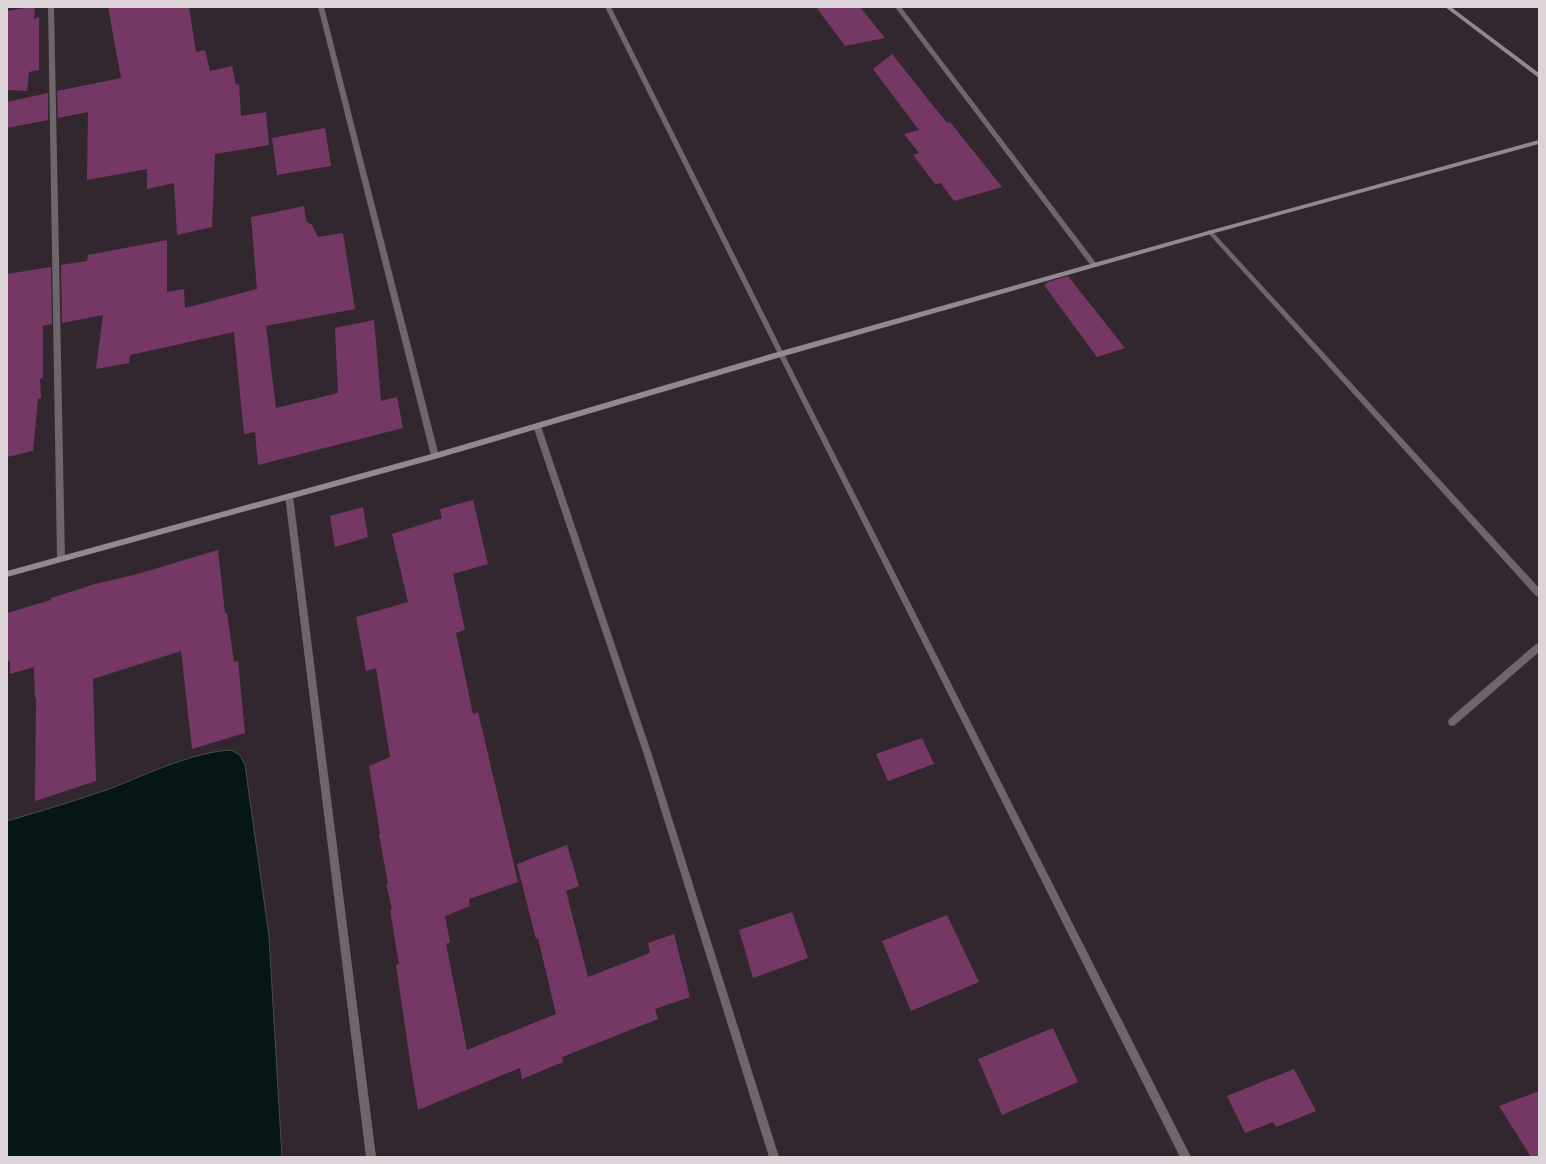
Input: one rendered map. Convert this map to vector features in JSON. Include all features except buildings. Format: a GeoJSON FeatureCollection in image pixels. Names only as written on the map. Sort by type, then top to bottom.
{"type":"FeatureCollection","features":[{"type":"Feature","properties":{"kind":"street"},"geometry":{"type":"LineString","coordinates":[[51,7],[61,558]]}},
{"type":"Feature","properties":{"kind":"street"},"geometry":{"type":"LineString","coordinates":[[321,7],[435,456]]}},
{"type":"Feature","properties":{"kind":"street"},"geometry":{"type":"LineString","coordinates":[[608,7],[781,354],[1186,1157]]}},
{"type":"Feature","properties":{"kind":"street"},"geometry":{"type":"LineString","coordinates":[[898,7],[1094,265]]}},
{"type":"Feature","properties":{"kind":"street"},"geometry":{"type":"LineString","coordinates":[[1448,7],[1539,76]]}},
{"type":"Feature","properties":{"kind":"street"},"geometry":{"type":"LineString","coordinates":[[7,574],[435,456],[781,354],[1210,232],[1539,142]]}},
{"type":"Feature","properties":{"kind":"street"},"geometry":{"type":"LineString","coordinates":[[1210,232],[1539,594]]}},
{"type":"Feature","properties":{"kind":"street"},"geometry":{"type":"LineString","coordinates":[[537,426],[648,755],[774,1157]]}},
{"type":"Feature","properties":{"kind":"street"},"geometry":{"type":"LineString","coordinates":[[289,496],[371,1157]]}},
{"type":"Feature","properties":{"kind":"street"},"geometry":{"type":"LineString","coordinates":[[1452,722],[1539,647]]}},
{"type":"Feature","properties":{"kind":"shaded area"},"geometry":{"type":"Polygon","coordinates":[[[231,750],[240,755],[245,765],[269,936],[282,1157],[7,1157],[7,821],[112,788],[186,759],[231,750]]]}}]}
